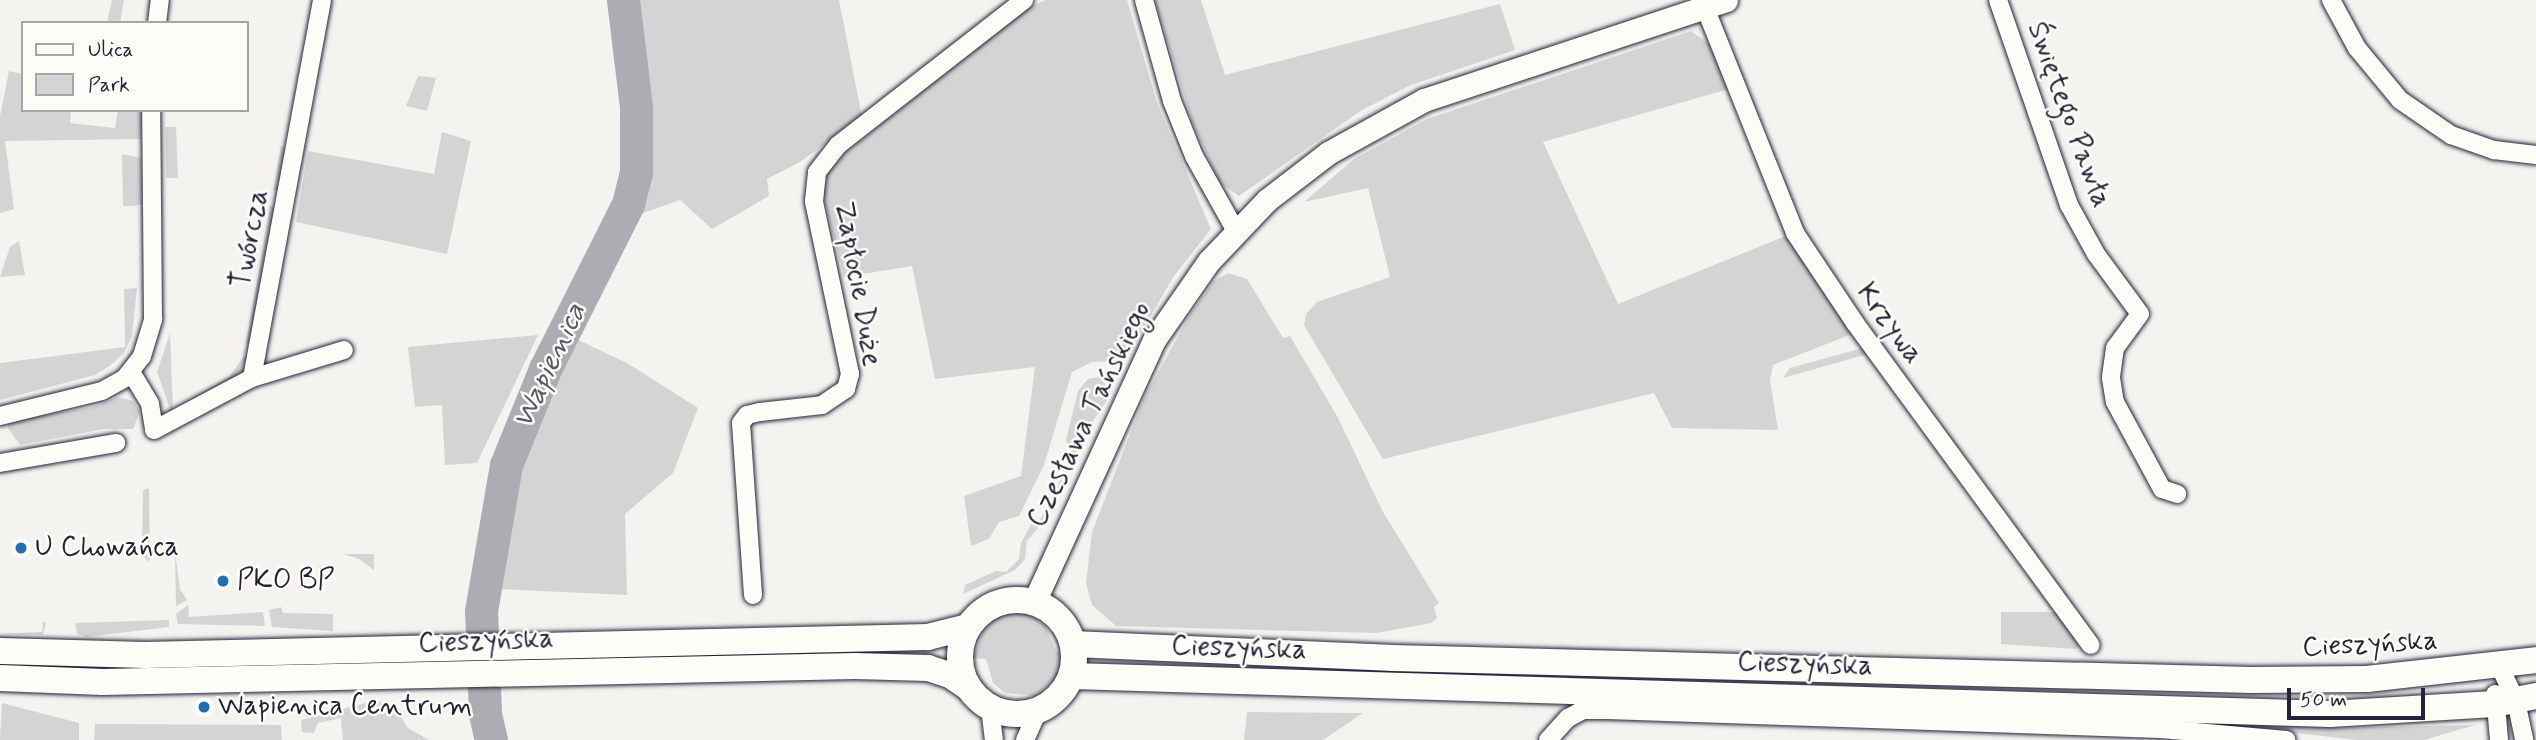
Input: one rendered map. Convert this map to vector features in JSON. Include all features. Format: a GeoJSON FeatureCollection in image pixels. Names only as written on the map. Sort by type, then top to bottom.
{"type":"FeatureCollection","features":[{"type":"Feature","properties":{"kind":"main road"},"geometry":{"type":"LineString","coordinates":[[1004,601],[1034,602],[1052,611],[1074,644],[1072,676],[1058,697],[1038,711],[1019,715],[990,708],[969,688],[960,657],[968,627],[990,606],[1004,601]]}},
{"type":"Feature","properties":{"kind":"main road","name":"Cieszyńska"},"geometry":{"type":"LineString","coordinates":[[0,652],[145,655],[928,637],[968,627]]}},
{"type":"Feature","properties":{"kind":"main road","name":"Cieszyńska"},"geometry":{"type":"LineString","coordinates":[[1074,644],[1393,658],[2238,680],[2367,679],[2500,667],[2536,660]]}},
{"type":"Feature","properties":{"kind":"main road","name":"Cieszyńska"},"geometry":{"type":"LineString","coordinates":[[0,678],[103,682],[506,673],[928,668],[950,674],[969,688]]}},
{"type":"Feature","properties":{"kind":"main road","name":"Cieszyńska"},"geometry":{"type":"LineString","coordinates":[[1072,676],[2330,714],[2515,700]]}},
{"type":"Feature","properties":{"kind":"street"},"geometry":{"type":"LineString","coordinates":[[156,21],[160,0]]}},
{"type":"Feature","properties":{"kind":"street","name":"Twórcza"},"geometry":{"type":"LineString","coordinates":[[252,378],[322,0]]}},
{"type":"Feature","properties":{"kind":"street","name":"Zapłocie Duże"},"geometry":{"type":"LineString","coordinates":[[754,595],[741,423],[747,415],[822,405],[846,389],[850,374],[814,201],[817,172],[838,145],[1024,0]]}},
{"type":"Feature","properties":{"kind":"street"},"geometry":{"type":"LineString","coordinates":[[1144,0],[1176,112],[1194,156],[1236,231]]}},
{"type":"Feature","properties":{"kind":"street","name":"Świętego Pawła"},"geometry":{"type":"LineString","coordinates":[[1998,0],[2069,205],[2096,254],[2140,314],[2115,348],[2111,378],[2115,402],[2162,489],[2177,494]]}},
{"type":"Feature","properties":{"kind":"street"},"geometry":{"type":"LineString","coordinates":[[2331,0],[2365,59],[2408,106],[2451,135],[2494,150],[2536,155]]}},
{"type":"Feature","properties":{"kind":"street","name":"Czesława Tańskiego"},"geometry":{"type":"LineString","coordinates":[[1034,602],[1154,340],[1209,261],[1236,231],[1328,153],[1424,100],[1712,3]]}},
{"type":"Feature","properties":{"kind":"street","name":"Krzywa"},"geometry":{"type":"LineString","coordinates":[[1712,3],[1795,233],[1855,324],[2091,645]]}},
{"type":"Feature","properties":{"kind":"street"},"geometry":{"type":"LineString","coordinates":[[0,416],[102,391],[131,372],[147,347],[153,319],[150,112]]}},
{"type":"Feature","properties":{"kind":"street"},"geometry":{"type":"LineString","coordinates":[[131,372],[150,404],[154,430],[252,378],[344,350]]}},
{"type":"Feature","properties":{"kind":"street"},"geometry":{"type":"LineString","coordinates":[[0,463],[116,443]]}},
{"type":"Feature","properties":{"kind":"street"},"geometry":{"type":"LineString","coordinates":[[2500,667],[2515,700],[2524,740]]}},
{"type":"Feature","properties":{"kind":"street"},"geometry":{"type":"LineString","coordinates":[[2499,740],[2515,700]]}},
{"type":"Feature","properties":{"kind":"street"},"geometry":{"type":"LineString","coordinates":[[990,708],[995,740]]}},
{"type":"Feature","properties":{"kind":"street"},"geometry":{"type":"LineString","coordinates":[[1548,739],[1568,718],[1583,710],[1607,710],[2152,728],[2287,740]]}},
{"type":"Feature","properties":{"kind":"street"},"geometry":{"type":"LineString","coordinates":[[1025,740],[1038,711]]}},
{"type":"Feature","properties":{"kind":"green space"},"geometry":{"type":"Polygon","coordinates":[[[112,0],[124,0],[120,21],[107,21],[112,0]]]}},
{"type":"Feature","properties":{"kind":"green space"},"geometry":{"type":"Polygon","coordinates":[[[634,0],[839,0],[862,117],[800,162],[767,179],[769,196],[712,229],[680,200],[629,218],[643,170],[645,98],[634,0]]]}},
{"type":"Feature","properties":{"kind":"green space"},"geometry":{"type":"Polygon","coordinates":[[[1046,0],[1127,0],[1157,103],[1211,229],[1174,276],[1124,361],[1092,362],[1072,372],[1044,465],[1019,516],[999,522],[989,539],[971,546],[964,496],[1021,476],[1035,367],[935,379],[912,266],[844,277],[823,194],[828,172],[845,153],[1029,7],[1046,0]]]}},
{"type":"Feature","properties":{"kind":"green space"},"geometry":{"type":"Polygon","coordinates":[[[1155,0],[1201,0],[1225,75],[1500,4],[1515,50],[1411,85],[1362,110],[1239,196],[1220,183],[1192,121],[1155,0]]]}},
{"type":"Feature","properties":{"kind":"green space"},"geometry":{"type":"Polygon","coordinates":[[[1691,31],[1712,46],[1729,89],[1543,142],[1618,304],[1788,235],[1852,334],[1773,365],[1770,380],[1778,430],[1672,428],[1654,393],[1383,459],[1304,325],[1306,314],[1317,302],[1390,277],[1368,188],[1304,202],[1354,159],[1427,119],[1691,31]]]}},
{"type":"Feature","properties":{"kind":"green space"},"geometry":{"type":"Polygon","coordinates":[[[9,71],[21,74],[21,112],[71,112],[70,123],[115,128],[118,112],[141,112],[141,139],[5,141],[14,209],[0,213],[0,116],[9,71]]]}},
{"type":"Feature","properties":{"kind":"green space"},"geometry":{"type":"Polygon","coordinates":[[[418,76],[436,78],[427,111],[406,106],[418,76]]]}},
{"type":"Feature","properties":{"kind":"green space"},"geometry":{"type":"Polygon","coordinates":[[[165,127],[176,127],[178,178],[166,178],[165,127]]]}},
{"type":"Feature","properties":{"kind":"green space"},"geometry":{"type":"Polygon","coordinates":[[[442,132],[471,141],[447,254],[296,222],[308,151],[434,174],[442,132]]]}},
{"type":"Feature","properties":{"kind":"green space"},"geometry":{"type":"Polygon","coordinates":[[[281,146],[287,150],[280,190],[273,191],[281,146]]]}},
{"type":"Feature","properties":{"kind":"green space"},"geometry":{"type":"Polygon","coordinates":[[[122,154],[141,158],[142,204],[123,206],[122,154]]]}},
{"type":"Feature","properties":{"kind":"green space"},"geometry":{"type":"Polygon","coordinates":[[[270,205],[275,209],[251,345],[246,344],[270,205]]]}},
{"type":"Feature","properties":{"kind":"green space"},"geometry":{"type":"Polygon","coordinates":[[[19,241],[25,275],[0,277],[10,247],[19,241]]]}},
{"type":"Feature","properties":{"kind":"green space"},"geometry":{"type":"Polygon","coordinates":[[[1228,273],[1247,279],[1283,338],[1290,336],[1338,418],[1383,512],[1439,603],[1434,607],[1437,618],[1431,623],[1376,633],[1116,626],[1092,605],[1086,583],[1092,532],[1144,398],[1191,313],[1214,281],[1228,273]]]}},
{"type":"Feature","properties":{"kind":"green space"},"geometry":{"type":"Polygon","coordinates":[[[137,288],[132,336],[124,353],[111,365],[95,375],[0,400],[0,363],[125,347],[124,289],[137,288]]]}},
{"type":"Feature","properties":{"kind":"green space"},"geometry":{"type":"Polygon","coordinates":[[[170,333],[173,410],[230,376],[244,356],[249,357],[247,365],[240,376],[171,412],[157,372],[170,333]]]}},
{"type":"Feature","properties":{"kind":"green space"},"geometry":{"type":"Polygon","coordinates":[[[538,335],[477,463],[445,465],[442,405],[415,407],[408,347],[538,335]]]}},
{"type":"Feature","properties":{"kind":"green space"},"geometry":{"type":"Polygon","coordinates":[[[574,338],[627,363],[698,408],[673,473],[625,514],[627,595],[499,589],[516,463],[574,338]]]}},
{"type":"Feature","properties":{"kind":"green space"},"geometry":{"type":"Polygon","coordinates":[[[1863,348],[1868,354],[1783,378],[1790,368],[1863,348]]]}},
{"type":"Feature","properties":{"kind":"green space"},"geometry":{"type":"Polygon","coordinates":[[[1100,377],[1111,394],[1082,438],[1045,520],[1027,541],[1025,559],[1015,570],[963,594],[965,585],[996,571],[1006,572],[1019,559],[1021,543],[1032,523],[1040,520],[1067,466],[1071,450],[1066,440],[1078,391],[1088,379],[1100,377]]]}},
{"type":"Feature","properties":{"kind":"green space"},"geometry":{"type":"Polygon","coordinates":[[[118,397],[133,401],[140,412],[133,429],[104,429],[20,445],[8,428],[8,424],[22,419],[92,407],[118,397]]]}},
{"type":"Feature","properties":{"kind":"green space"},"geometry":{"type":"Polygon","coordinates":[[[149,488],[148,561],[142,555],[143,490],[149,488]]]}},
{"type":"Feature","properties":{"kind":"green space"},"geometry":{"type":"Polygon","coordinates":[[[175,552],[180,589],[187,600],[176,606],[175,552]]]}},
{"type":"Feature","properties":{"kind":"green space"},"geometry":{"type":"Polygon","coordinates":[[[343,554],[374,554],[374,570],[359,559],[343,554]]]}},
{"type":"Feature","properties":{"kind":"green space"},"geometry":{"type":"Polygon","coordinates":[[[188,605],[189,617],[263,612],[265,626],[178,624],[176,614],[188,605]]]}},
{"type":"Feature","properties":{"kind":"green space"},"geometry":{"type":"Polygon","coordinates":[[[281,607],[283,613],[333,614],[333,631],[272,627],[269,610],[281,607]]]}},
{"type":"Feature","properties":{"kind":"green space"},"geometry":{"type":"Polygon","coordinates":[[[1015,612],[1033,616],[1046,627],[1056,651],[1067,652],[1060,675],[1036,696],[1005,693],[993,683],[986,659],[973,658],[984,628],[996,617],[1015,612]]]}},
{"type":"Feature","properties":{"kind":"green space"},"geometry":{"type":"Polygon","coordinates":[[[2001,612],[2056,612],[2080,640],[2077,649],[2001,644],[2001,612]]]}},
{"type":"Feature","properties":{"kind":"green space"},"geometry":{"type":"Polygon","coordinates":[[[169,620],[169,627],[86,637],[77,634],[75,623],[169,620]]]}},
{"type":"Feature","properties":{"kind":"green space"},"geometry":{"type":"Polygon","coordinates":[[[43,622],[46,622],[43,635],[0,634],[42,632],[43,622]]]}},
{"type":"Feature","properties":{"kind":"green space"},"geometry":{"type":"Polygon","coordinates":[[[374,701],[393,704],[408,728],[429,740],[343,740],[341,718],[318,723],[314,733],[302,732],[301,720],[374,701]]]}},
{"type":"Feature","properties":{"kind":"green space"},"geometry":{"type":"Polygon","coordinates":[[[2,703],[79,723],[79,740],[0,740],[2,703]]]}},
{"type":"Feature","properties":{"kind":"green space"},"geometry":{"type":"Polygon","coordinates":[[[1247,712],[1363,713],[1323,740],[1244,740],[1247,712]]]}},
{"type":"Feature","properties":{"kind":"green space"},"geometry":{"type":"Polygon","coordinates":[[[2195,722],[2273,722],[2332,728],[2475,725],[2424,740],[2358,740],[2195,722]]]}},
{"type":"Feature","properties":{"kind":"green space"},"geometry":{"type":"Polygon","coordinates":[[[95,724],[281,725],[282,740],[94,740],[95,724]]]}},
{"type":"Feature","properties":{"kind":"waterway","name":"Wapienica"},"geometry":{"type":"LineString","coordinates":[[491,740],[485,713],[481,611],[506,465],[545,369],[628,204],[636,173],[636,107],[623,0]]}},
{"type":"Feature","properties":{"kind":"place","name":"U Chowańca"},"geometry":{"type":"Point","coordinates":[21,548]}},
{"type":"Feature","properties":{"kind":"place","name":"PKO BP"},"geometry":{"type":"Point","coordinates":[223,581]}},
{"type":"Feature","properties":{"kind":"place","name":"Wapienica Centrum"},"geometry":{"type":"Point","coordinates":[204,707]}}]}
